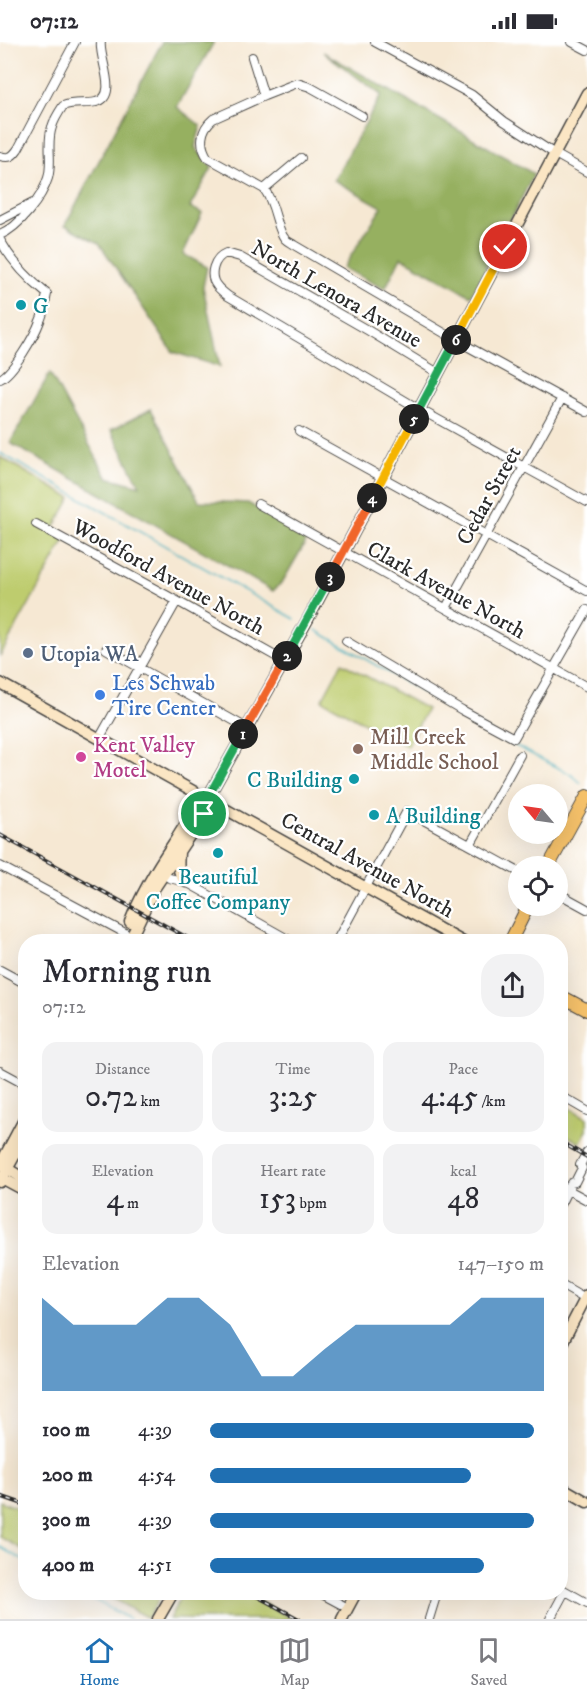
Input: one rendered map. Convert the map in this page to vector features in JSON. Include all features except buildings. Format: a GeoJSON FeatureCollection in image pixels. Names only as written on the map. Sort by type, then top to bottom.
{"type":"FeatureCollection","features":[{"type":"Feature","properties":{"kind":"main road"},"geometry":{"type":"LineString","coordinates":[[128,934],[147,900],[204,814],[207,799],[344,552],[587,93]]}},
{"type":"Feature","properties":{"kind":"main road","name":"Central Avenue North"},"geometry":{"type":"LineString","coordinates":[[0,683],[449,934]]}},
{"type":"Feature","properties":{"kind":"main road"},"geometry":{"type":"LineString","coordinates":[[554,856],[587,796]]}},
{"type":"Feature","properties":{"kind":"main road"},"geometry":{"type":"LineString","coordinates":[[127,934],[139,900],[156,868],[196,809],[207,799]]}},
{"type":"Feature","properties":{"kind":"main road"},"geometry":{"type":"LineString","coordinates":[[179,852],[178,869],[181,878],[186,882]]}},
{"type":"Feature","properties":{"kind":"main road"},"geometry":{"type":"LineString","coordinates":[[514,934],[523,916]]}},
{"type":"Feature","properties":{"kind":"main road"},"geometry":{"type":"LineString","coordinates":[[568,1000],[587,1010]]}},
{"type":"Feature","properties":{"kind":"main road"},"geometry":{"type":"LineString","coordinates":[[1,1171],[18,1134]]}},
{"type":"Feature","properties":{"kind":"main road"},"geometry":{"type":"LineString","coordinates":[[1,1171],[18,1147]]}},
{"type":"Feature","properties":{"kind":"main road"},"geometry":{"type":"LineString","coordinates":[[1,1171],[18,1177]]}},
{"type":"Feature","properties":{"kind":"main road"},"geometry":{"type":"LineString","coordinates":[[1,1171],[18,1185]]}},
{"type":"Feature","properties":{"kind":"main road"},"geometry":{"type":"LineString","coordinates":[[568,1332],[586,1298]]}},
{"type":"Feature","properties":{"kind":"main road"},"geometry":{"type":"LineString","coordinates":[[568,1491],[587,1502]]}},
{"type":"Feature","properties":{"kind":"main road"},"geometry":{"type":"LineString","coordinates":[[158,1619],[168,1600]]}},
{"type":"Feature","properties":{"kind":"main road"},"geometry":{"type":"LineString","coordinates":[[347,1615],[353,1600]]}},
{"type":"Feature","properties":{"kind":"street"},"geometry":{"type":"LineString","coordinates":[[0,156],[13,156],[18,149],[75,42]]}},
{"type":"Feature","properties":{"kind":"street"},"geometry":{"type":"LineString","coordinates":[[0,235],[26,215],[48,178],[51,127],[63,106],[103,99],[108,82],[100,49],[101,42]]}},
{"type":"Feature","properties":{"kind":"street"},"geometry":{"type":"LineString","coordinates":[[375,42],[472,95],[504,121],[587,172]]}},
{"type":"Feature","properties":{"kind":"street"},"geometry":{"type":"LineString","coordinates":[[572,42],[587,51]]}},
{"type":"Feature","properties":{"kind":"street"},"geometry":{"type":"LineString","coordinates":[[252,57],[264,96]]}},
{"type":"Feature","properties":{"kind":"street"},"geometry":{"type":"LineString","coordinates":[[362,116],[303,84],[297,83],[213,119],[207,123],[202,134],[202,143],[208,158],[264,189],[274,207],[285,239],[456,340],[587,412]]}},
{"type":"Feature","properties":{"kind":"street"},"geometry":{"type":"LineString","coordinates":[[264,189],[301,158]]}},
{"type":"Feature","properties":{"kind":"street"},"geometry":{"type":"LineString","coordinates":[[0,220],[35,202]]}},
{"type":"Feature","properties":{"kind":"street"},"geometry":{"type":"LineString","coordinates":[[0,240],[18,268],[47,294],[40,321],[12,368],[5,377],[0,379]]}},
{"type":"Feature","properties":{"kind":"street","name":"North Lenora Avenue"},"geometry":{"type":"LineString","coordinates":[[419,409],[223,292],[216,285],[213,273],[218,259],[226,253],[240,256],[438,373]]}},
{"type":"Feature","properties":{"kind":"street","name":"Cedar Street"},"geometry":{"type":"LineString","coordinates":[[446,608],[562,398]]}},
{"type":"Feature","properties":{"kind":"street"},"geometry":{"type":"LineString","coordinates":[[419,409],[587,502]]}},
{"type":"Feature","properties":{"kind":"street"},"geometry":{"type":"LineString","coordinates":[[299,431],[587,591]]}},
{"type":"Feature","properties":{"kind":"street","name":"Clark Avenue North"},"geometry":{"type":"LineString","coordinates":[[258,504],[587,687]]}},
{"type":"Feature","properties":{"kind":"street","name":"Woodford Avenue North"},"geometry":{"type":"LineString","coordinates":[[36,524],[284,661]]}},
{"type":"Feature","properties":{"kind":"street"},"geometry":{"type":"LineString","coordinates":[[99,739],[177,601]]}},
{"type":"Feature","properties":{"kind":"street"},"geometry":{"type":"LineString","coordinates":[[346,641],[514,738],[587,610]]}},
{"type":"Feature","properties":{"kind":"street"},"geometry":{"type":"LineString","coordinates":[[106,649],[247,728]]}},
{"type":"Feature","properties":{"kind":"street"},"geometry":{"type":"LineString","coordinates":[[470,845],[520,755]]}},
{"type":"Feature","properties":{"kind":"street"},"geometry":{"type":"LineString","coordinates":[[340,934],[408,811],[508,866]]}},
{"type":"Feature","properties":{"kind":"street"},"geometry":{"type":"LineString","coordinates":[[0,866],[116,934]]}},
{"type":"Feature","properties":{"kind":"street"},"geometry":{"type":"LineString","coordinates":[[164,874],[169,878],[186,882],[279,934]]}},
{"type":"Feature","properties":{"kind":"street"},"geometry":{"type":"LineString","coordinates":[[568,899],[587,909]]}},
{"type":"Feature","properties":{"kind":"street"},"geometry":{"type":"LineString","coordinates":[[0,970],[18,980]]}},
{"type":"Feature","properties":{"kind":"street"},"geometry":{"type":"LineString","coordinates":[[0,1071],[18,1081]]}},
{"type":"Feature","properties":{"kind":"street"},"geometry":{"type":"LineString","coordinates":[[568,1100],[587,1111]]}},
{"type":"Feature","properties":{"kind":"street"},"geometry":{"type":"LineString","coordinates":[[568,1186],[575,1182],[587,1152]]}},
{"type":"Feature","properties":{"kind":"street"},"geometry":{"type":"LineString","coordinates":[[568,1187],[587,1200]]}},
{"type":"Feature","properties":{"kind":"street"},"geometry":{"type":"LineString","coordinates":[[568,1289],[586,1298]]}},
{"type":"Feature","properties":{"kind":"street"},"geometry":{"type":"LineString","coordinates":[[568,1593],[587,1603]]}},
{"type":"Feature","properties":{"kind":"street"},"geometry":{"type":"LineString","coordinates":[[329,1600],[347,1615]]}},
{"type":"Feature","properties":{"kind":"street"},"geometry":{"type":"LineString","coordinates":[[429,1619],[435,1600]]}},
{"type":"Feature","properties":{"kind":"street"},"geometry":{"type":"LineString","coordinates":[[550,1619],[559,1600]]}},
{"type":"Feature","properties":{"kind":"green space"},"geometry":{"type":"Polygon","coordinates":[[[162,42],[214,42],[177,107],[201,126],[195,147],[212,168],[190,207],[202,213],[183,254],[207,267],[203,287],[220,367],[173,352],[99,243],[65,225],[162,42]]]}},
{"type":"Feature","properties":{"kind":"green space"},"geometry":{"type":"Polygon","coordinates":[[[323,52],[534,174],[471,296],[401,257],[385,289],[343,268],[382,207],[334,180],[381,95],[323,52]]]}},
{"type":"Feature","properties":{"kind":"green space"},"geometry":{"type":"Polygon","coordinates":[[[50,373],[107,477],[140,486],[111,430],[151,409],[199,501],[248,503],[308,538],[283,581],[273,591],[10,443],[50,373]]]}},
{"type":"Feature","properties":{"kind":"green space"},"geometry":{"type":"Polygon","coordinates":[[[0,457],[71,498],[54,528],[67,536],[0,656],[0,457]]]}},
{"type":"Feature","properties":{"kind":"green space"},"geometry":{"type":"Polygon","coordinates":[[[342,663],[427,709],[407,746],[322,700],[342,663]]]}},
{"type":"Feature","properties":{"kind":"green space"},"geometry":{"type":"Polygon","coordinates":[[[568,1107],[587,1118],[587,1130],[580,1143],[568,1136],[568,1107]]]}},
{"type":"Feature","properties":{"kind":"green space"},"geometry":{"type":"Polygon","coordinates":[[[0,1501],[18,1508],[18,1547],[0,1537],[0,1501]]]}},
{"type":"Feature","properties":{"kind":"green space"},"geometry":{"type":"Polygon","coordinates":[[[115,1600],[158,1600],[148,1618],[115,1600]]]}},
{"type":"Feature","properties":{"kind":"green space"},"geometry":{"type":"Polygon","coordinates":[[[179,1600],[257,1600],[293,1619],[169,1619],[179,1600]]]}},
{"type":"Feature","properties":{"kind":"waterway"},"geometry":{"type":"LineString","coordinates":[[0,453],[295,619]]}},
{"type":"Feature","properties":{"kind":"waterway"},"geometry":{"type":"LineString","coordinates":[[316,630],[495,735],[572,775],[581,783]]}},
{"type":"Feature","properties":{"kind":"waterway"},"geometry":{"type":"LineString","coordinates":[[0,1547],[18,1557]]}},
{"type":"Feature","properties":{"kind":"waterway"},"geometry":{"type":"LineString","coordinates":[[95,1600],[129,1619]]}},
{"type":"Feature","properties":{"kind":"railway"},"geometry":{"type":"LineString","coordinates":[[0,835],[180,934]]}},
{"type":"Feature","properties":{"kind":"railway"},"geometry":{"type":"LineString","coordinates":[[568,1146],[587,1157]]}},
{"type":"Feature","properties":{"kind":"railway"},"geometry":{"type":"LineString","coordinates":[[0,1496],[18,1502]]}},
{"type":"Feature","properties":{"kind":"railway"},"geometry":{"type":"LineString","coordinates":[[264,1600],[299,1619]]}},
{"type":"Feature","properties":{"kind":"place","name":"G"},"geometry":{"type":"Point","coordinates":[21,305]}},
{"type":"Feature","properties":{"kind":"place","name":"Utopia WA"},"geometry":{"type":"Point","coordinates":[28,653]}},
{"type":"Feature","properties":{"kind":"place","name":"Les Schwab Tire Center"},"geometry":{"type":"Point","coordinates":[100,695]}},
{"type":"Feature","properties":{"kind":"place","name":"Mill Creek Middle School"},"geometry":{"type":"Point","coordinates":[358,749]}},
{"type":"Feature","properties":{"kind":"place","name":"Kent Valley Motel"},"geometry":{"type":"Point","coordinates":[81,757]}},
{"type":"Feature","properties":{"kind":"place","name":"C Building"},"geometry":{"type":"Point","coordinates":[354,779]}},
{"type":"Feature","properties":{"kind":"place","name":"A Building"},"geometry":{"type":"Point","coordinates":[374,815]}},
{"type":"Feature","properties":{"kind":"place","name":"Beautiful Coffee Company"},"geometry":{"type":"Point","coordinates":[218,853]}},
{"type":"Feature","properties":{"kind":"route"},"geometry":{"type":"LineString","coordinates":[[204,814],[207,799],[308,619],[505,247]]}}]}
